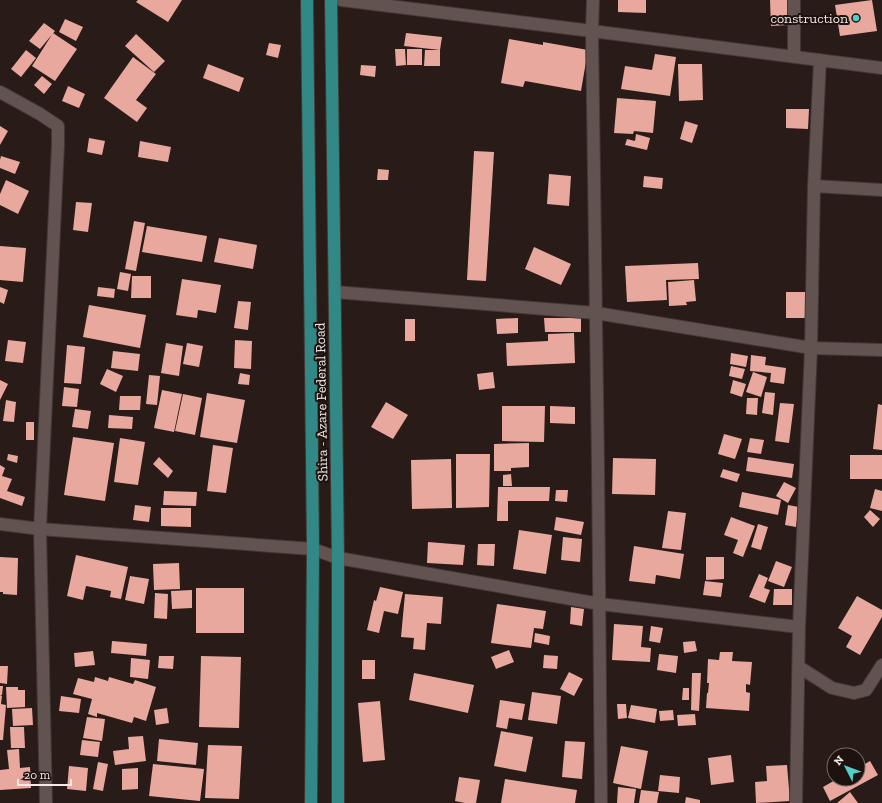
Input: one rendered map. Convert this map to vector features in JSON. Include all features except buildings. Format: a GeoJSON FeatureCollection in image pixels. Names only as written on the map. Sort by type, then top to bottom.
{"type":"FeatureCollection","features":[{"type":"Feature","properties":{"kind":"main road","name":"Shira - Azare Federal Road"},"geometry":{"type":"LineString","coordinates":[[307,0],[313,549],[311,803]]}},
{"type":"Feature","properties":{"kind":"main road","name":"Shira - Azare Federal Road"},"geometry":{"type":"LineString","coordinates":[[331,0],[338,558],[338,803]]}},
{"type":"Feature","properties":{"kind":"street"},"geometry":{"type":"LineString","coordinates":[[341,0],[882,68]]}},
{"type":"Feature","properties":{"kind":"street"},"geometry":{"type":"LineString","coordinates":[[593,0],[592,31],[602,803]]}},
{"type":"Feature","properties":{"kind":"street"},"geometry":{"type":"LineString","coordinates":[[794,0],[794,57]]}},
{"type":"Feature","properties":{"kind":"street"},"geometry":{"type":"LineString","coordinates":[[796,803],[799,627],[812,348],[814,186],[820,60]]}},
{"type":"Feature","properties":{"kind":"street"},"geometry":{"type":"LineString","coordinates":[[0,92],[40,114],[58,126],[40,529],[46,803]]}},
{"type":"Feature","properties":{"kind":"street"},"geometry":{"type":"LineString","coordinates":[[814,186],[882,190]]}},
{"type":"Feature","properties":{"kind":"street"},"geometry":{"type":"LineString","coordinates":[[335,292],[596,313],[812,348],[882,350]]}},
{"type":"Feature","properties":{"kind":"street"},"geometry":{"type":"LineString","coordinates":[[0,524],[40,529],[313,549],[338,558],[600,604],[799,627]]}},
{"type":"Feature","properties":{"kind":"street"},"geometry":{"type":"LineString","coordinates":[[799,667],[832,688],[854,693],[866,690],[882,665]]}},
{"type":"Feature","properties":{"kind":"place","name":"construction"},"geometry":{"type":"Point","coordinates":[856,18]}}]}
